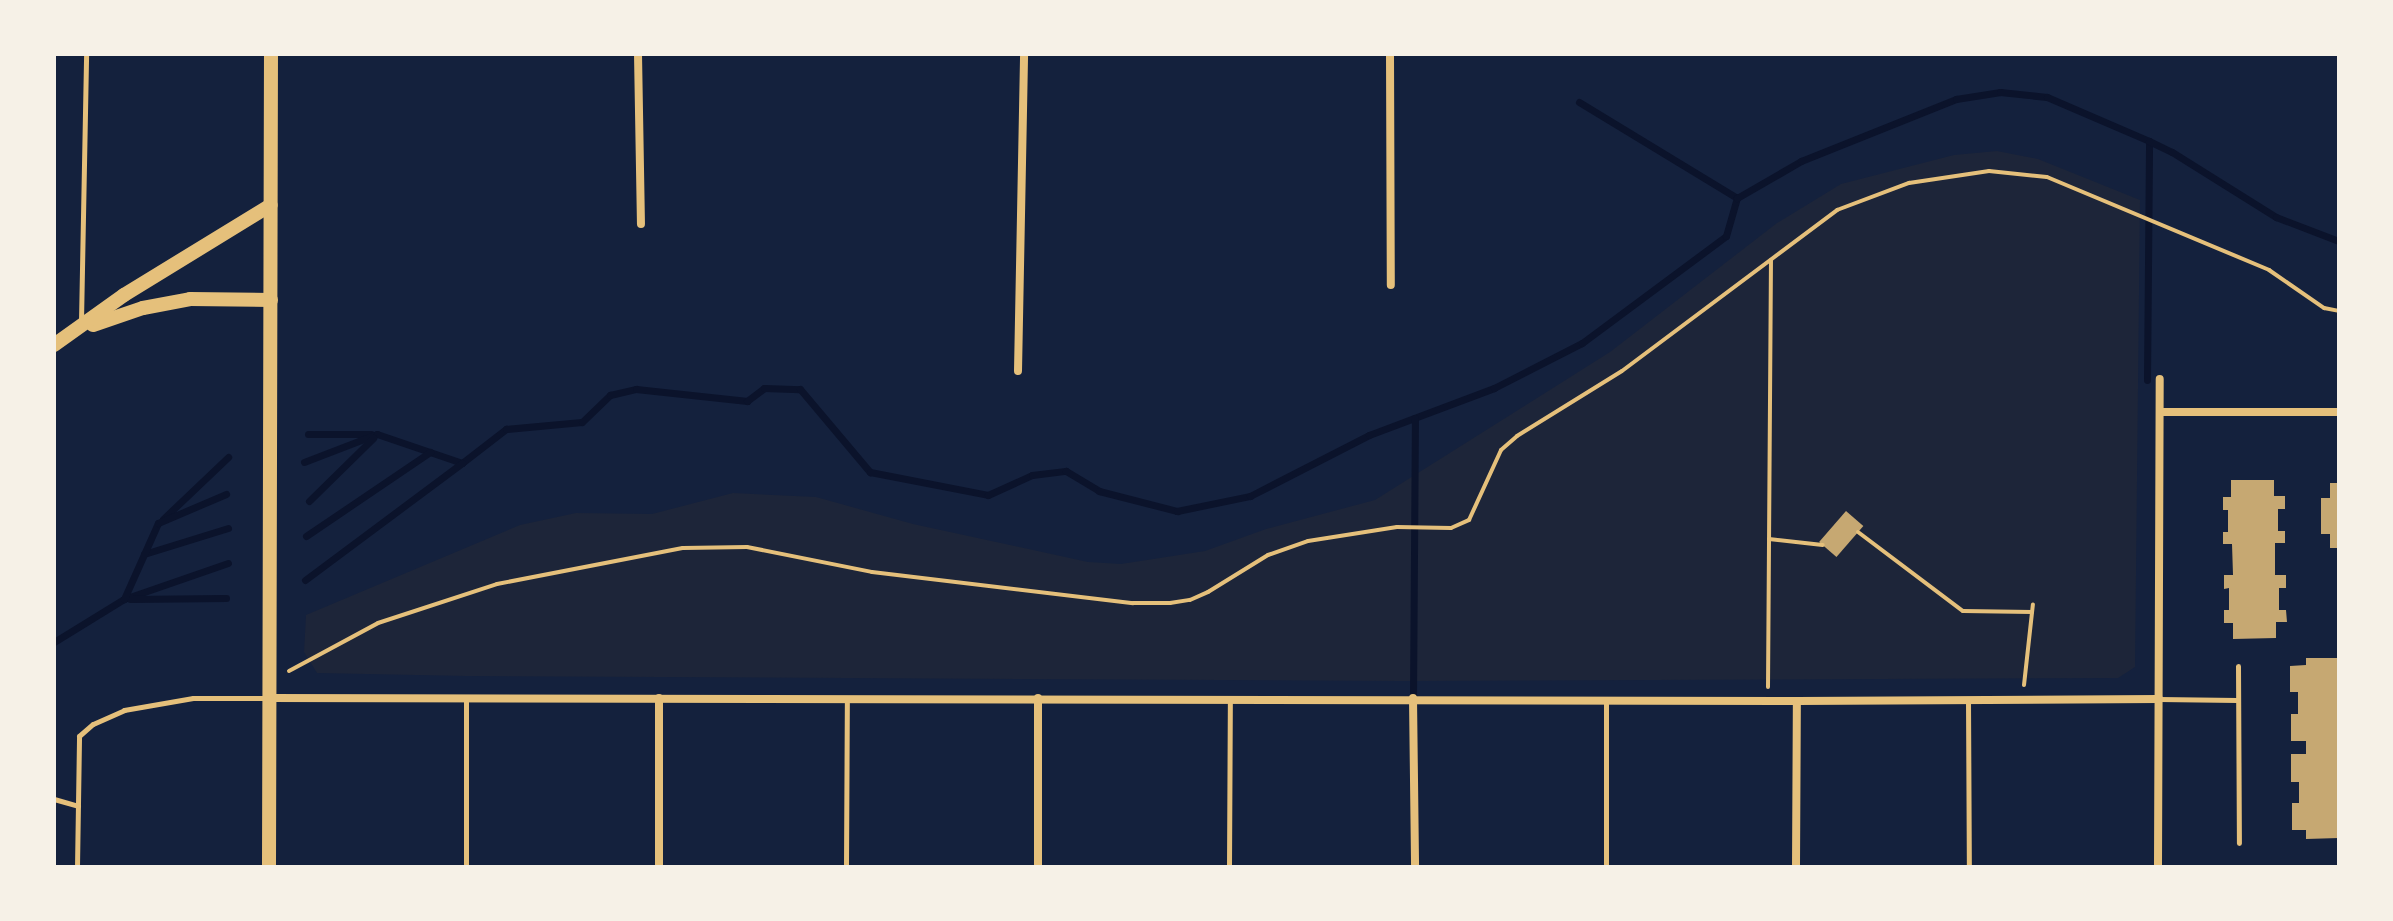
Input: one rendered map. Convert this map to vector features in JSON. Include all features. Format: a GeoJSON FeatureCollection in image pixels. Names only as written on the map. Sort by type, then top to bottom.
{"type":"FeatureCollection","features":[{"type":"Feature","properties":{"kind":"street"},"geometry":{"type":"LineString","coordinates":[[269,867],[271,54]]}},
{"type":"Feature","properties":{"kind":"street"},"geometry":{"type":"LineString","coordinates":[[638,54],[641,224]]}},
{"type":"Feature","properties":{"kind":"street"},"geometry":{"type":"LineString","coordinates":[[1018,371],[1024,54]]}},
{"type":"Feature","properties":{"kind":"street"},"geometry":{"type":"LineString","coordinates":[[1390,54],[1391,285]]}},
{"type":"Feature","properties":{"kind":"street"},"geometry":{"type":"LineString","coordinates":[[54,345],[124,295],[271,205]]}},
{"type":"Feature","properties":{"kind":"street"},"geometry":{"type":"LineString","coordinates":[[81,328],[170,302],[216,298],[271,300]]}},
{"type":"Feature","properties":{"kind":"street"},"geometry":{"type":"LineString","coordinates":[[2158,867],[2160,379]]}},
{"type":"Feature","properties":{"kind":"street"},"geometry":{"type":"LineString","coordinates":[[2160,412],[2339,412]]}},
{"type":"Feature","properties":{"kind":"street"},"geometry":{"type":"LineString","coordinates":[[269,698],[2159,699]]}},
{"type":"Feature","properties":{"kind":"street"},"geometry":{"type":"LineString","coordinates":[[659,698],[659,867]]}},
{"type":"Feature","properties":{"kind":"street"},"geometry":{"type":"LineString","coordinates":[[1038,698],[1038,867]]}},
{"type":"Feature","properties":{"kind":"street"},"geometry":{"type":"LineString","coordinates":[[1413,698],[1415,867]]}},
{"type":"Feature","properties":{"kind":"street"},"geometry":{"type":"LineString","coordinates":[[1796,867],[1797,701]]}},
{"type":"Feature","properties":{"kind":"lane"},"geometry":{"type":"LineString","coordinates":[[81,328],[86,54]]}},
{"type":"Feature","properties":{"kind":"lane"},"geometry":{"type":"LineString","coordinates":[[2238,666],[2239,843]]}},
{"type":"Feature","properties":{"kind":"lane"},"geometry":{"type":"LineString","coordinates":[[77,867],[79,736],[93,724],[124,710],[193,698],[269,698]]}},
{"type":"Feature","properties":{"kind":"lane"},"geometry":{"type":"LineString","coordinates":[[466,698],[466,867]]}},
{"type":"Feature","properties":{"kind":"lane"},"geometry":{"type":"LineString","coordinates":[[846,867],[847,698]]}},
{"type":"Feature","properties":{"kind":"lane"},"geometry":{"type":"LineString","coordinates":[[1229,867],[1230,698]]}},
{"type":"Feature","properties":{"kind":"lane"},"geometry":{"type":"LineString","coordinates":[[1606,699],[1606,867]]}},
{"type":"Feature","properties":{"kind":"lane"},"geometry":{"type":"LineString","coordinates":[[1968,699],[1969,867]]}},
{"type":"Feature","properties":{"kind":"lane"},"geometry":{"type":"LineString","coordinates":[[2159,699],[2237,700]]}},
{"type":"Feature","properties":{"kind":"lane"},"geometry":{"type":"LineString","coordinates":[[54,799],[78,806]]}},
{"type":"Feature","properties":{"kind":"path"},"geometry":{"type":"LineString","coordinates":[[270,682],[378,623],[497,584],[683,548],[747,547],[872,572],[1133,603],[1170,603],[1199,596],[1268,555],[1308,541],[1397,527],[1451,528],[1469,520],[1501,450],[1517,436],[1622,371],[1837,210],[1909,183],[1989,171],[2047,177],[2269,270],[2324,308],[2339,311]]}},
{"type":"Feature","properties":{"kind":"path"},"geometry":{"type":"LineString","coordinates":[[1768,701],[1771,259]]}},
{"type":"Feature","properties":{"kind":"path"},"geometry":{"type":"LineString","coordinates":[[1858,532],[1963,611],[2032,612]]}},
{"type":"Feature","properties":{"kind":"path"},"geometry":{"type":"LineString","coordinates":[[1769,539],[1823,545]]}},
{"type":"Feature","properties":{"kind":"path"},"geometry":{"type":"LineString","coordinates":[[2023,699],[2033,604]]}},
{"type":"Feature","properties":{"kind":"shaded area"},"geometry":{"type":"Polygon","coordinates":[[[1997,151],[2038,159],[2140,200],[2135,667],[2118,678],[1401,681],[467,676],[317,673],[304,652],[306,615],[520,525],[576,513],[652,514],[733,493],[816,497],[913,524],[1088,562],[1121,564],[1205,551],[1266,529],[1375,500],[1610,352],[1777,223],[1841,184],[1954,155],[1997,151]]]}},
{"type":"Feature","properties":{"kind":"building"},"geometry":{"type":"Polygon","coordinates":[[[2231,480],[2274,480],[2274,496],[2285,496],[2285,509],[2278,509],[2278,531],[2285,531],[2285,543],[2275,543],[2275,575],[2286,575],[2286,588],[2279,588],[2279,610],[2286,610],[2287,622],[2276,622],[2276,638],[2233,639],[2233,623],[2224,623],[2224,610],[2229,610],[2229,588],[2224,589],[2224,575],[2233,575],[2232,544],[2223,544],[2223,532],[2228,532],[2228,510],[2223,510],[2223,497],[2231,497],[2231,480]]]}},
{"type":"Feature","properties":{"kind":"building"},"geometry":{"type":"Polygon","coordinates":[[[2330,483],[2339,483],[2339,548],[2330,548],[2330,534],[2321,534],[2321,498],[2330,498],[2330,483]]]}},
{"type":"Feature","properties":{"kind":"building"},"geometry":{"type":"Polygon","coordinates":[[[1846,511],[1863,526],[1836,557],[1819,542],[1846,511]]]}},
{"type":"Feature","properties":{"kind":"building"},"geometry":{"type":"Polygon","coordinates":[[[2306,658],[2339,658],[2339,838],[2306,839],[2306,830],[2292,830],[2292,803],[2299,803],[2299,782],[2291,782],[2291,754],[2306,754],[2306,741],[2291,741],[2291,714],[2298,714],[2298,692],[2290,692],[2290,666],[2306,665],[2306,658]]]}},
{"type":"Feature","properties":{"kind":"waterway"},"geometry":{"type":"LineString","coordinates":[[304,462],[377,434],[462,463],[506,429],[582,422],[610,395],[636,389],[747,401],[764,388],[800,389],[870,472],[988,495],[1032,475],[1066,471],[1099,491],[1177,511],[1250,496],[1369,435],[1494,388],[1582,343],[1726,236],[1737,198],[1801,161],[1956,99],[2000,92],[2047,97],[2149,141],[2276,217],[2339,241]]}},
{"type":"Feature","properties":{"kind":"waterway"},"geometry":{"type":"LineString","coordinates":[[1579,102],[1737,198]]}},
{"type":"Feature","properties":{"kind":"waterway"},"geometry":{"type":"LineString","coordinates":[[2147,380],[2149,141]]}},
{"type":"Feature","properties":{"kind":"waterway"},"geometry":{"type":"LineString","coordinates":[[1413,698],[1415,418]]}},
{"type":"Feature","properties":{"kind":"waterway"},"geometry":{"type":"LineString","coordinates":[[308,434],[371,434]]}},
{"type":"Feature","properties":{"kind":"waterway"},"geometry":{"type":"LineString","coordinates":[[309,501],[373,438]]}},
{"type":"Feature","properties":{"kind":"waterway"},"geometry":{"type":"LineString","coordinates":[[306,536],[430,452]]}},
{"type":"Feature","properties":{"kind":"waterway"},"geometry":{"type":"LineString","coordinates":[[163,519],[228,457]]}},
{"type":"Feature","properties":{"kind":"waterway"},"geometry":{"type":"LineString","coordinates":[[305,580],[462,463]]}},
{"type":"Feature","properties":{"kind":"waterway"},"geometry":{"type":"LineString","coordinates":[[54,642],[124,599],[158,523],[226,494]]}},
{"type":"Feature","properties":{"kind":"waterway"},"geometry":{"type":"LineString","coordinates":[[144,554],[228,528]]}},
{"type":"Feature","properties":{"kind":"waterway"},"geometry":{"type":"LineString","coordinates":[[124,599],[228,563]]}},
{"type":"Feature","properties":{"kind":"waterway"},"geometry":{"type":"LineString","coordinates":[[130,599],[226,598]]}}]}
